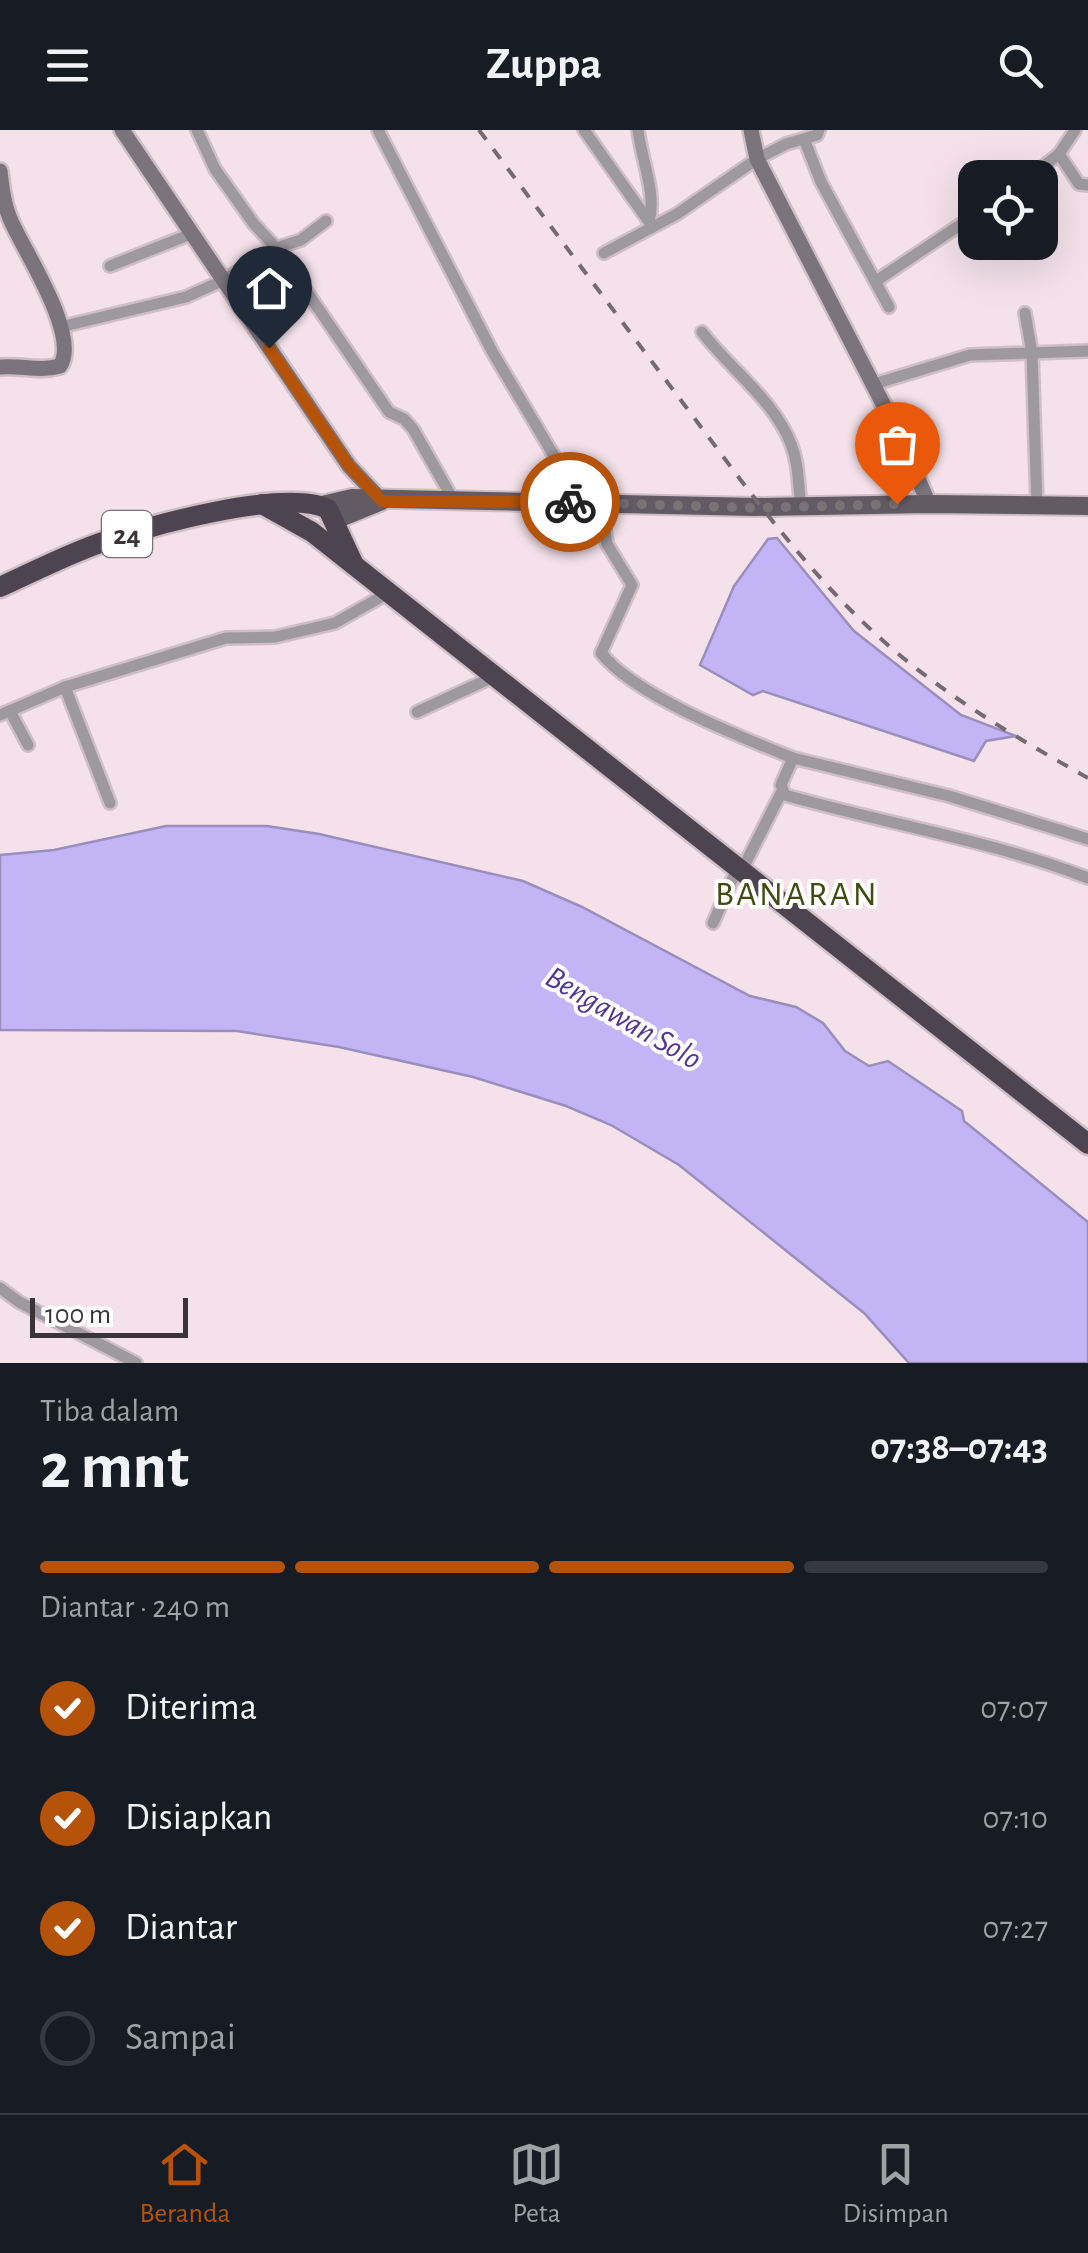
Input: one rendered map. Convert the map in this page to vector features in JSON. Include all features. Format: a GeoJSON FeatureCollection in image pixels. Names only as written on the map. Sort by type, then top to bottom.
{"type":"FeatureCollection","features":[{"type":"Feature","properties":{"kind":"highway","name":"24"},"geometry":{"type":"LineString","coordinates":[[0,588],[96,544],[140,529],[262,504],[318,506]]}},
{"type":"Feature","properties":{"kind":"highway"},"geometry":{"type":"LineString","coordinates":[[262,504],[312,532],[1088,1144]]}},
{"type":"Feature","properties":{"kind":"highway"},"geometry":{"type":"LineString","coordinates":[[333,521],[325,532],[312,532],[306,525],[310,509],[328,509],[355,567]]}},
{"type":"Feature","properties":{"kind":"main road"},"geometry":{"type":"LineString","coordinates":[[318,506],[352,498],[801,506],[1088,506]]}},
{"type":"Feature","properties":{"kind":"main road"},"geometry":{"type":"LineString","coordinates":[[333,521],[382,501]]}},
{"type":"Feature","properties":{"kind":"street"},"geometry":{"type":"LineString","coordinates":[[122,130],[349,466],[382,501]]}},
{"type":"Feature","properties":{"kind":"street"},"geometry":{"type":"LineString","coordinates":[[197,130],[215,169],[276,248],[390,412],[413,429],[454,501]]}},
{"type":"Feature","properties":{"kind":"street"},"geometry":{"type":"LineString","coordinates":[[378,130],[493,353],[592,503],[607,544],[632,585],[601,653],[612,667],[662,699],[792,758],[1026,818],[1088,839]]}},
{"type":"Feature","properties":{"kind":"street"},"geometry":{"type":"LineString","coordinates":[[584,130],[651,224]]}},
{"type":"Feature","properties":{"kind":"street"},"geometry":{"type":"LineString","coordinates":[[638,130],[651,224]]}},
{"type":"Feature","properties":{"kind":"street"},"geometry":{"type":"LineString","coordinates":[[751,130],[756,159],[874,384],[929,504]]}},
{"type":"Feature","properties":{"kind":"street"},"geometry":{"type":"LineString","coordinates":[[604,254],[651,224],[677,214],[756,159],[817,135],[819,130]]}},
{"type":"Feature","properties":{"kind":"street"},"geometry":{"type":"LineString","coordinates":[[1052,160],[1075,130]]}},
{"type":"Feature","properties":{"kind":"street"},"geometry":{"type":"LineString","coordinates":[[804,139],[821,182],[890,308]]}},
{"type":"Feature","properties":{"kind":"street"},"geometry":{"type":"LineString","coordinates":[[1059,154],[1078,184],[1088,185]]}},
{"type":"Feature","properties":{"kind":"street"},"geometry":{"type":"LineString","coordinates":[[0,170],[12,222],[32,259],[65,348],[60,366],[34,370],[23,365],[0,367]]}},
{"type":"Feature","properties":{"kind":"street"},"geometry":{"type":"LineString","coordinates":[[60,327],[186,297],[224,280],[276,248],[301,240],[326,220]]}},
{"type":"Feature","properties":{"kind":"street"},"geometry":{"type":"LineString","coordinates":[[876,281],[958,226]]}},
{"type":"Feature","properties":{"kind":"street"},"geometry":{"type":"LineString","coordinates":[[110,266],[192,234]]}},
{"type":"Feature","properties":{"kind":"street"},"geometry":{"type":"LineString","coordinates":[[1025,313],[1032,354],[1037,505]]}},
{"type":"Feature","properties":{"kind":"street"},"geometry":{"type":"LineString","coordinates":[[702,332],[768,408],[790,441],[801,506]]}},
{"type":"Feature","properties":{"kind":"street"},"geometry":{"type":"LineString","coordinates":[[874,384],[970,354],[1088,351]]}},
{"type":"Feature","properties":{"kind":"street"},"geometry":{"type":"LineString","coordinates":[[28,746],[5,713],[65,687],[226,638],[274,637],[335,623],[388,593]]}},
{"type":"Feature","properties":{"kind":"street"},"geometry":{"type":"LineString","coordinates":[[417,712],[493,676]]}},
{"type":"Feature","properties":{"kind":"street"},"geometry":{"type":"LineString","coordinates":[[65,687],[110,803]]}},
{"type":"Feature","properties":{"kind":"street"},"geometry":{"type":"LineString","coordinates":[[713,923],[782,791],[792,758]]}},
{"type":"Feature","properties":{"kind":"street"},"geometry":{"type":"LineString","coordinates":[[782,791],[788,796],[958,836],[1088,878]]}},
{"type":"Feature","properties":{"kind":"street"},"geometry":{"type":"LineString","coordinates":[[0,1288],[19,1302],[136,1363]]}},
{"type":"Feature","properties":{"kind":"water"},"geometry":{"type":"Polygon","coordinates":[[[777,538],[854,631],[961,715],[1016,736],[986,741],[974,761],[763,691],[753,695],[700,665],[734,586],[768,539],[777,538]]]}},
{"type":"Feature","properties":{"kind":"water","name":"Bengawan Solo"},"geometry":{"type":"Polygon","coordinates":[[[166,826],[267,826],[319,834],[523,881],[582,907],[750,996],[796,1007],[823,1023],[845,1051],[869,1066],[888,1061],[962,1111],[964,1121],[1088,1222],[1088,1363],[909,1363],[864,1313],[679,1165],[611,1125],[566,1106],[473,1077],[339,1047],[237,1031],[0,1030],[0,855],[54,850],[166,826]]]}},
{"type":"Feature","properties":{"kind":"railway"},"geometry":{"type":"LineString","coordinates":[[479,130],[740,479],[854,614],[928,678],[1088,778]]}},
{"type":"Feature","properties":{"kind":"way so far"},"geometry":{"type":"LineString","coordinates":[[570,502],[755,508],[897,504]]}},
{"type":"Feature","properties":{"kind":"district","name":"BANARAN"},"geometry":{"type":"Point","coordinates":[797,893]}},
{"type":"Feature","properties":{"kind":"route"},"geometry":{"type":"LineString","coordinates":[[269,348],[349,466],[382,501],[570,502]]}}]}
